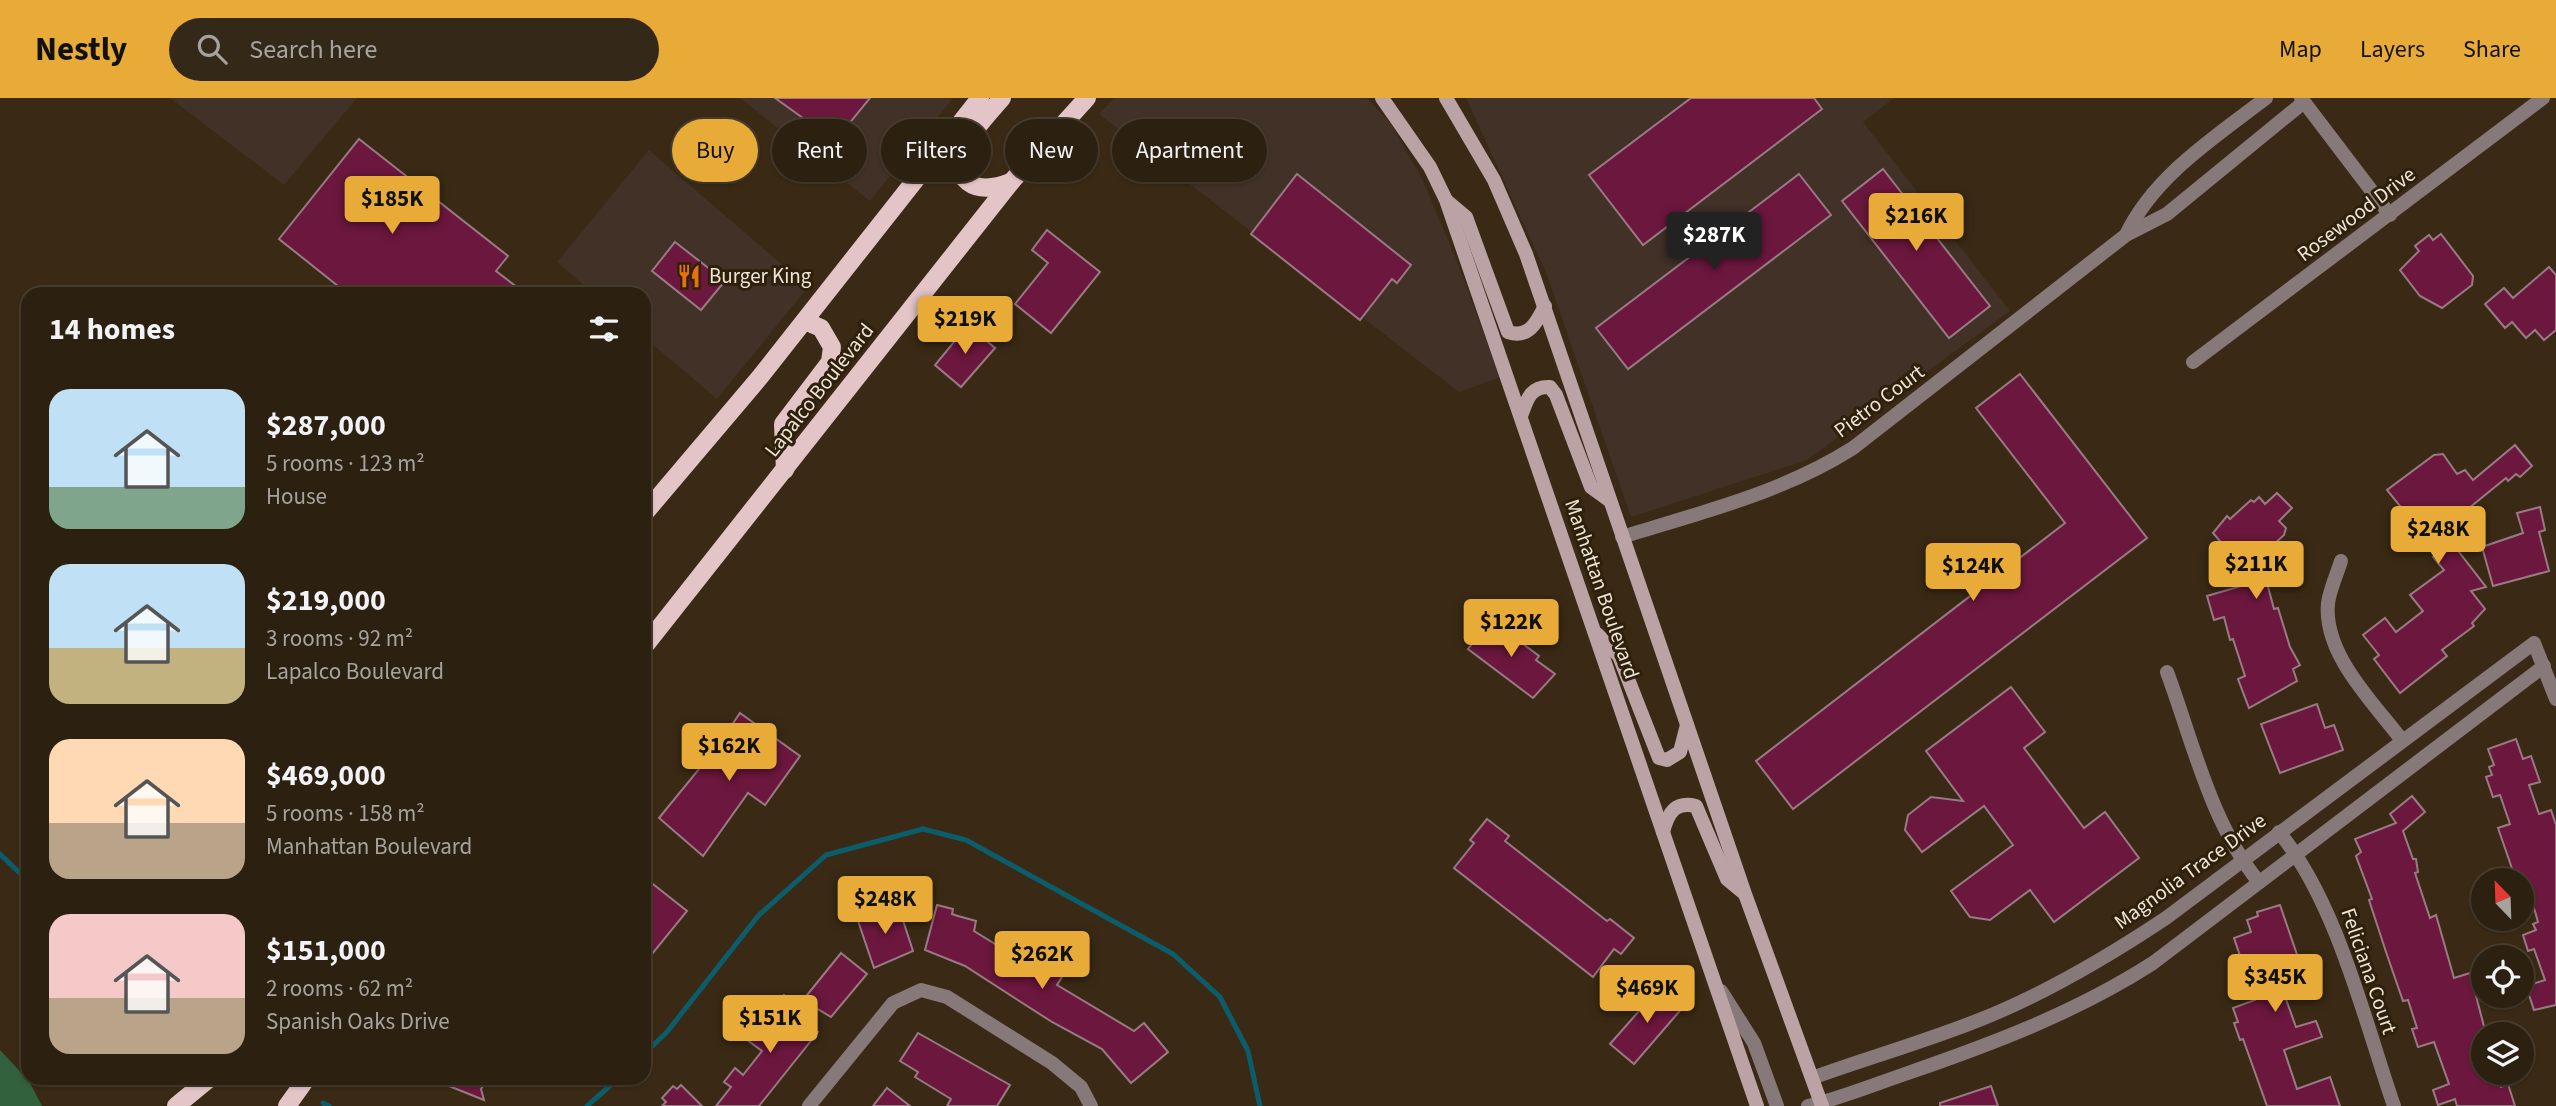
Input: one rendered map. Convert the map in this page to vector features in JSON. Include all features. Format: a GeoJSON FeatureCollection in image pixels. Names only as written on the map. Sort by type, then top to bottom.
{"type":"FeatureCollection","features":[{"type":"Feature","properties":{"kind":"main road"},"geometry":{"type":"LineString","coordinates":[[651,506],[805,321],[980,98]]}},
{"type":"Feature","properties":{"kind":"main road"},"geometry":{"type":"LineString","coordinates":[[1002,98],[965,143],[960,155],[960,169],[966,181],[976,186],[999,187],[1011,182]]}},
{"type":"Feature","properties":{"kind":"main road","name":"Lapalco Boulevard"},"geometry":{"type":"LineString","coordinates":[[1066,119],[1083,100]]}},
{"type":"Feature","properties":{"kind":"main road","name":"Lapalco Boulevard"},"geometry":{"type":"LineString","coordinates":[[651,639],[1011,182]]}},
{"type":"Feature","properties":{"kind":"main road"},"geometry":{"type":"LineString","coordinates":[[785,470],[783,424],[830,362],[832,347],[821,328],[805,321]]}},
{"type":"Feature","properties":{"kind":"main road"},"geometry":{"type":"LineString","coordinates":[[176,1106],[201,1085]]}},
{"type":"Feature","properties":{"kind":"main road"},"geometry":{"type":"LineString","coordinates":[[287,1106],[302,1085]]}},
{"type":"Feature","properties":{"kind":"street","name":"Manhattan Boulevard"},"geometry":{"type":"LineString","coordinates":[[1382,98],[1430,167],[1446,200],[1757,1106]]}},
{"type":"Feature","properties":{"kind":"street","name":"Manhattan Boulevard"},"geometry":{"type":"LineString","coordinates":[[1446,98],[1494,180],[1545,306],[1745,894],[1812,1078],[1817,1105]]}},
{"type":"Feature","properties":{"kind":"street","name":"Pietro Court"},"geometry":{"type":"LineString","coordinates":[[2126,235],[2139,207],[2193,155],[2266,98]]}},
{"type":"Feature","properties":{"kind":"street","name":"Rosewood Drive"},"geometry":{"type":"LineString","coordinates":[[2193,362],[2543,98]]}},
{"type":"Feature","properties":{"kind":"street"},"geometry":{"type":"LineString","coordinates":[[2303,100],[2390,215]]}},
{"type":"Feature","properties":{"kind":"street","name":"Pietro Court"},"geometry":{"type":"LineString","coordinates":[[1622,537],[1764,494],[1823,468],[1970,359],[2126,235],[2167,214],[2303,100]]}},
{"type":"Feature","properties":{"kind":"street"},"geometry":{"type":"LineString","coordinates":[[1446,200],[1466,218],[1508,332],[1523,334],[1530,331],[1545,306]]}},
{"type":"Feature","properties":{"kind":"street"},"geometry":{"type":"LineString","coordinates":[[1521,416],[1528,396],[1536,388],[1550,387],[1556,395],[1591,487],[1609,500]]}},
{"type":"Feature","properties":{"kind":"street"},"geometry":{"type":"LineString","coordinates":[[2341,561],[2328,603],[2331,629],[2343,662],[2401,739]]}},
{"type":"Feature","properties":{"kind":"street"},"geometry":{"type":"LineString","coordinates":[[1593,630],[1619,656],[1654,752],[1659,758],[1674,757],[1680,752],[1687,725]]}},
{"type":"Feature","properties":{"kind":"street","name":"Magnolia Trace Drive"},"geometry":{"type":"LineString","coordinates":[[1812,1078],[1979,1020],[2072,977],[2166,918],[2401,739],[2534,643],[2556,699]]}},
{"type":"Feature","properties":{"kind":"street"},"geometry":{"type":"LineString","coordinates":[[1817,1105],[1983,1048],[2088,1002],[2153,963],[2544,666]]}},
{"type":"Feature","properties":{"kind":"street"},"geometry":{"type":"LineString","coordinates":[[2167,672],[2221,820],[2242,861],[2259,883]]}},
{"type":"Feature","properties":{"kind":"street"},"geometry":{"type":"LineString","coordinates":[[1663,832],[1673,809],[1680,805],[1696,806],[1727,879],[1745,894]]}},
{"type":"Feature","properties":{"kind":"street","name":"Feliciana Court"},"geometry":{"type":"LineString","coordinates":[[2279,832],[2296,854],[2322,900],[2394,1106]]}},
{"type":"Feature","properties":{"kind":"street"},"geometry":{"type":"LineString","coordinates":[[1714,981],[1754,1043],[1777,1106]]}},
{"type":"Feature","properties":{"kind":"street"},"geometry":{"type":"LineString","coordinates":[[809,1106],[892,1003],[921,990],[947,997],[1052,1063],[1081,1087],[1091,1106]]}},
{"type":"Feature","properties":{"kind":"shaded area"},"geometry":{"type":"Polygon","coordinates":[[[170,98],[357,98],[284,185],[170,98]]]}},
{"type":"Feature","properties":{"kind":"shaded area"},"geometry":{"type":"Polygon","coordinates":[[[740,98],[953,98],[936,119],[881,119],[881,182],[885,182],[870,201],[846,182],[867,182],[867,119],[772,119],[772,123],[740,98]]]}},
{"type":"Feature","properties":{"kind":"shaded area"},"geometry":{"type":"Polygon","coordinates":[[[1114,98],[1367,98],[1390,123],[1421,177],[1457,261],[1500,377],[1459,392],[1187,182],[1267,182],[1267,119],[1112,119],[1112,124],[1099,114],[1114,98]]]}},
{"type":"Feature","properties":{"kind":"shaded area"},"geometry":{"type":"Polygon","coordinates":[[[1466,98],[1894,98],[1863,122],[2010,311],[1807,460],[1631,517],[1547,275],[1466,98]]]}},
{"type":"Feature","properties":{"kind":"shaded area"},"geometry":{"type":"Polygon","coordinates":[[[649,150],[672,170],[672,182],[686,182],[808,287],[717,399],[651,343],[651,287],[586,287],[557,262],[649,150]]]}},
{"type":"Feature","properties":{"kind":"green space"},"geometry":{"type":"Polygon","coordinates":[[[0,1050],[21,1072],[21,1085],[31,1085],[42,1106],[0,1106],[0,1050]]]}},
{"type":"Feature","properties":{"kind":"building"},"geometry":{"type":"Polygon","coordinates":[[[775,98],[870,98],[853,119],[804,119],[775,98]]]}},
{"type":"Feature","properties":{"kind":"building"},"geometry":{"type":"Polygon","coordinates":[[[1691,98],[1814,98],[1822,109],[1643,245],[1589,175],[1691,98]]]}},
{"type":"Feature","properties":{"kind":"building"},"geometry":{"type":"Polygon","coordinates":[[[359,139],[508,256],[496,271],[517,287],[339,287],[279,239],[359,139]]]}},
{"type":"Feature","properties":{"kind":"building"},"geometry":{"type":"Polygon","coordinates":[[[1883,169],[1990,306],[1949,338],[1842,201],[1883,169]]]}},
{"type":"Feature","properties":{"kind":"building"},"geometry":{"type":"Polygon","coordinates":[[[1297,174],[1411,265],[1397,283],[1392,279],[1360,320],[1251,234],[1297,174]]]}},
{"type":"Feature","properties":{"kind":"building"},"geometry":{"type":"Polygon","coordinates":[[[1799,174],[1831,215],[1628,369],[1596,328],[1799,174]]]}},
{"type":"Feature","properties":{"kind":"building"},"geometry":{"type":"Polygon","coordinates":[[[1047,230],[1100,272],[1051,333],[1015,304],[1048,263],[1032,250],[1047,230]]]}},
{"type":"Feature","properties":{"kind":"building"},"geometry":{"type":"Polygon","coordinates":[[[2441,234],[2473,276],[2472,285],[2442,308],[2420,296],[2400,270],[2419,251],[2415,246],[2429,235],[2433,240],[2441,234]]]}},
{"type":"Feature","properties":{"kind":"building","name":"Burger King"},"geometry":{"type":"Polygon","coordinates":[[[675,242],[725,281],[701,310],[652,271],[675,242]]]}},
{"type":"Feature","properties":{"kind":"building"},"geometry":{"type":"Polygon","coordinates":[[[2549,267],[2556,275],[2556,330],[2544,340],[2535,330],[2526,338],[2512,322],[2505,328],[2485,304],[2504,288],[2513,298],[2549,267]]]}},
{"type":"Feature","properties":{"kind":"building"},"geometry":{"type":"Polygon","coordinates":[[[968,325],[995,348],[961,387],[935,365],[968,325]]]}},
{"type":"Feature","properties":{"kind":"building"},"geometry":{"type":"Polygon","coordinates":[[[2020,374],[2147,538],[1793,809],[1756,761],[2065,523],[1976,408],[2020,374]]]}},
{"type":"Feature","properties":{"kind":"building"},"geometry":{"type":"Polygon","coordinates":[[[2515,445],[2532,466],[2520,477],[2516,474],[2508,481],[2506,478],[2442,530],[2486,587],[2471,591],[2485,609],[2472,623],[2474,626],[2442,650],[2447,656],[2400,693],[2374,659],[2379,655],[2363,635],[2385,618],[2396,632],[2423,611],[2410,595],[2444,570],[2433,557],[2438,553],[2387,490],[2434,455],[2443,454],[2457,474],[2465,470],[2473,480],[2515,445]]]}},
{"type":"Feature","properties":{"kind":"building"},"geometry":{"type":"Polygon","coordinates":[[[2277,493],[2292,508],[2279,521],[2286,528],[2284,535],[2260,557],[2274,609],[2278,608],[2290,647],[2300,665],[2293,669],[2297,681],[2249,708],[2238,679],[2245,676],[2233,639],[2230,640],[2224,617],[2214,620],[2207,596],[2255,582],[2213,533],[2227,516],[2230,519],[2251,500],[2254,502],[2259,497],[2265,504],[2277,493]]]}},
{"type":"Feature","properties":{"kind":"building"},"geometry":{"type":"Polygon","coordinates":[[[2540,507],[2545,530],[2539,532],[2549,571],[2493,586],[2482,547],[2523,533],[2517,513],[2540,507]]]}},
{"type":"Feature","properties":{"kind":"building"},"geometry":{"type":"Polygon","coordinates":[[[1491,620],[1539,656],[1536,660],[1555,674],[1533,698],[1468,649],[1491,620]]]}},
{"type":"Feature","properties":{"kind":"building"},"geometry":{"type":"Polygon","coordinates":[[[2011,687],[2045,732],[2024,748],[2084,828],[2105,812],[2139,858],[2054,922],[2030,890],[1990,920],[1970,917],[1951,891],[2013,845],[1984,806],[1922,852],[1905,830],[1908,815],[1931,797],[1963,801],[1926,751],[2011,687]]]}},
{"type":"Feature","properties":{"kind":"building"},"geometry":{"type":"Polygon","coordinates":[[[2317,704],[2325,728],[2334,725],[2343,750],[2280,773],[2261,724],[2317,704]]]}},
{"type":"Feature","properties":{"kind":"building"},"geometry":{"type":"Polygon","coordinates":[[[740,713],[800,756],[765,805],[748,793],[703,856],[659,818],[717,747],[740,713]]]}},
{"type":"Feature","properties":{"kind":"building"},"geometry":{"type":"Polygon","coordinates":[[[2516,739],[2523,759],[2531,756],[2540,782],[2529,785],[2539,814],[2551,810],[2556,825],[2556,1005],[2534,1010],[2534,983],[2545,980],[2534,945],[2526,945],[2523,935],[2536,930],[2534,924],[2538,922],[2534,908],[2534,868],[2512,868],[2498,828],[2510,824],[2500,795],[2493,797],[2486,777],[2492,775],[2489,767],[2494,765],[2488,749],[2516,739]]]}},
{"type":"Feature","properties":{"kind":"building"},"geometry":{"type":"Polygon","coordinates":[[[2412,796],[2425,812],[2403,831],[2413,859],[2416,859],[2418,872],[2415,873],[2430,918],[2436,915],[2454,978],[2470,973],[2471,1008],[2479,1008],[2483,1022],[2471,1022],[2471,1085],[2508,1085],[2515,1106],[2457,1106],[2455,1099],[2438,1105],[2433,1090],[2449,1084],[2434,1042],[2418,1047],[2412,1029],[2417,1028],[2408,1000],[2403,1001],[2356,856],[2361,852],[2355,839],[2396,823],[2390,814],[2412,796]]]}},
{"type":"Feature","properties":{"kind":"building"},"geometry":{"type":"Polygon","coordinates":[[[1487,819],[1509,836],[1505,841],[1607,921],[1610,919],[1634,938],[1621,954],[1614,949],[1593,977],[1454,868],[1474,843],[1470,840],[1487,819]]]}},
{"type":"Feature","properties":{"kind":"building"},"geometry":{"type":"Polygon","coordinates":[[[651,883],[687,911],[651,955],[651,883]]]}},
{"type":"Feature","properties":{"kind":"building"},"geometry":{"type":"Polygon","coordinates":[[[898,905],[913,951],[874,968],[857,918],[898,905]]]}},
{"type":"Feature","properties":{"kind":"building"},"geometry":{"type":"Polygon","coordinates":[[[937,905],[953,909],[952,914],[976,921],[974,931],[1008,952],[1018,936],[1036,947],[1033,952],[1065,972],[1057,985],[1134,1031],[1144,1023],[1168,1052],[1131,1083],[1102,1049],[1052,1022],[965,966],[925,950],[937,905]]]}},
{"type":"Feature","properties":{"kind":"building"},"geometry":{"type":"Polygon","coordinates":[[[2280,905],[2303,972],[2279,980],[2296,1027],[2316,1021],[2322,1037],[2284,1050],[2297,1089],[2330,1077],[2340,1106],[2267,1106],[2243,1039],[2240,1040],[2234,1023],[2238,1022],[2233,1008],[2255,1000],[2234,938],[2251,932],[2247,920],[2258,916],[2257,912],[2280,905]]]}},
{"type":"Feature","properties":{"kind":"building"},"geometry":{"type":"Polygon","coordinates":[[[841,953],[867,974],[831,1017],[803,1000],[841,953]]]}},
{"type":"Feature","properties":{"kind":"building"},"geometry":{"type":"Polygon","coordinates":[[[1661,986],[1684,1006],[1634,1064],[1610,1044],[1661,986]]]}},
{"type":"Feature","properties":{"kind":"building"},"geometry":{"type":"Polygon","coordinates":[[[784,995],[806,1013],[802,1019],[818,1032],[759,1106],[716,1106],[731,1087],[724,1082],[735,1068],[743,1075],[762,1051],[746,1039],[784,995]]]}},
{"type":"Feature","properties":{"kind":"building"},"geometry":{"type":"Polygon","coordinates":[[[918,1033],[1010,1085],[997,1106],[947,1106],[951,1099],[915,1077],[918,1072],[900,1061],[918,1033]]]}},
{"type":"Feature","properties":{"kind":"building"},"geometry":{"type":"Polygon","coordinates":[[[446,1085],[484,1085],[481,1089],[484,1100],[446,1085]]]}},
{"type":"Feature","properties":{"kind":"building"},"geometry":{"type":"Polygon","coordinates":[[[681,1085],[702,1106],[662,1106],[666,1102],[662,1098],[673,1086],[677,1089],[681,1085]]]}},
{"type":"Feature","properties":{"kind":"building"},"geometry":{"type":"Polygon","coordinates":[[[1991,1086],[1998,1106],[1940,1106],[1940,1103],[1991,1086]]]}},
{"type":"Feature","properties":{"kind":"building"},"geometry":{"type":"Polygon","coordinates":[[[887,1088],[910,1106],[873,1106],[887,1088]]]}},
{"type":"Feature","properties":{"kind":"waterway"},"geometry":{"type":"LineString","coordinates":[[651,1047],[667,1032],[758,916],[826,855],[923,829],[966,840],[1173,954],[1220,997],[1248,1051],[1260,1106]]}},
{"type":"Feature","properties":{"kind":"waterway"},"geometry":{"type":"LineString","coordinates":[[0,854],[21,874]]}},
{"type":"Feature","properties":{"kind":"waterway"},"geometry":{"type":"LineString","coordinates":[[587,1106],[611,1085]]}},
{"type":"Feature","properties":{"kind":"waterway"},"geometry":{"type":"LineString","coordinates":[[323,1103],[329,1106]]}},
{"type":"Feature","properties":{"kind":"place","name":"Burger King"},"geometry":{"type":"Point","coordinates":[689,276]}}]}
